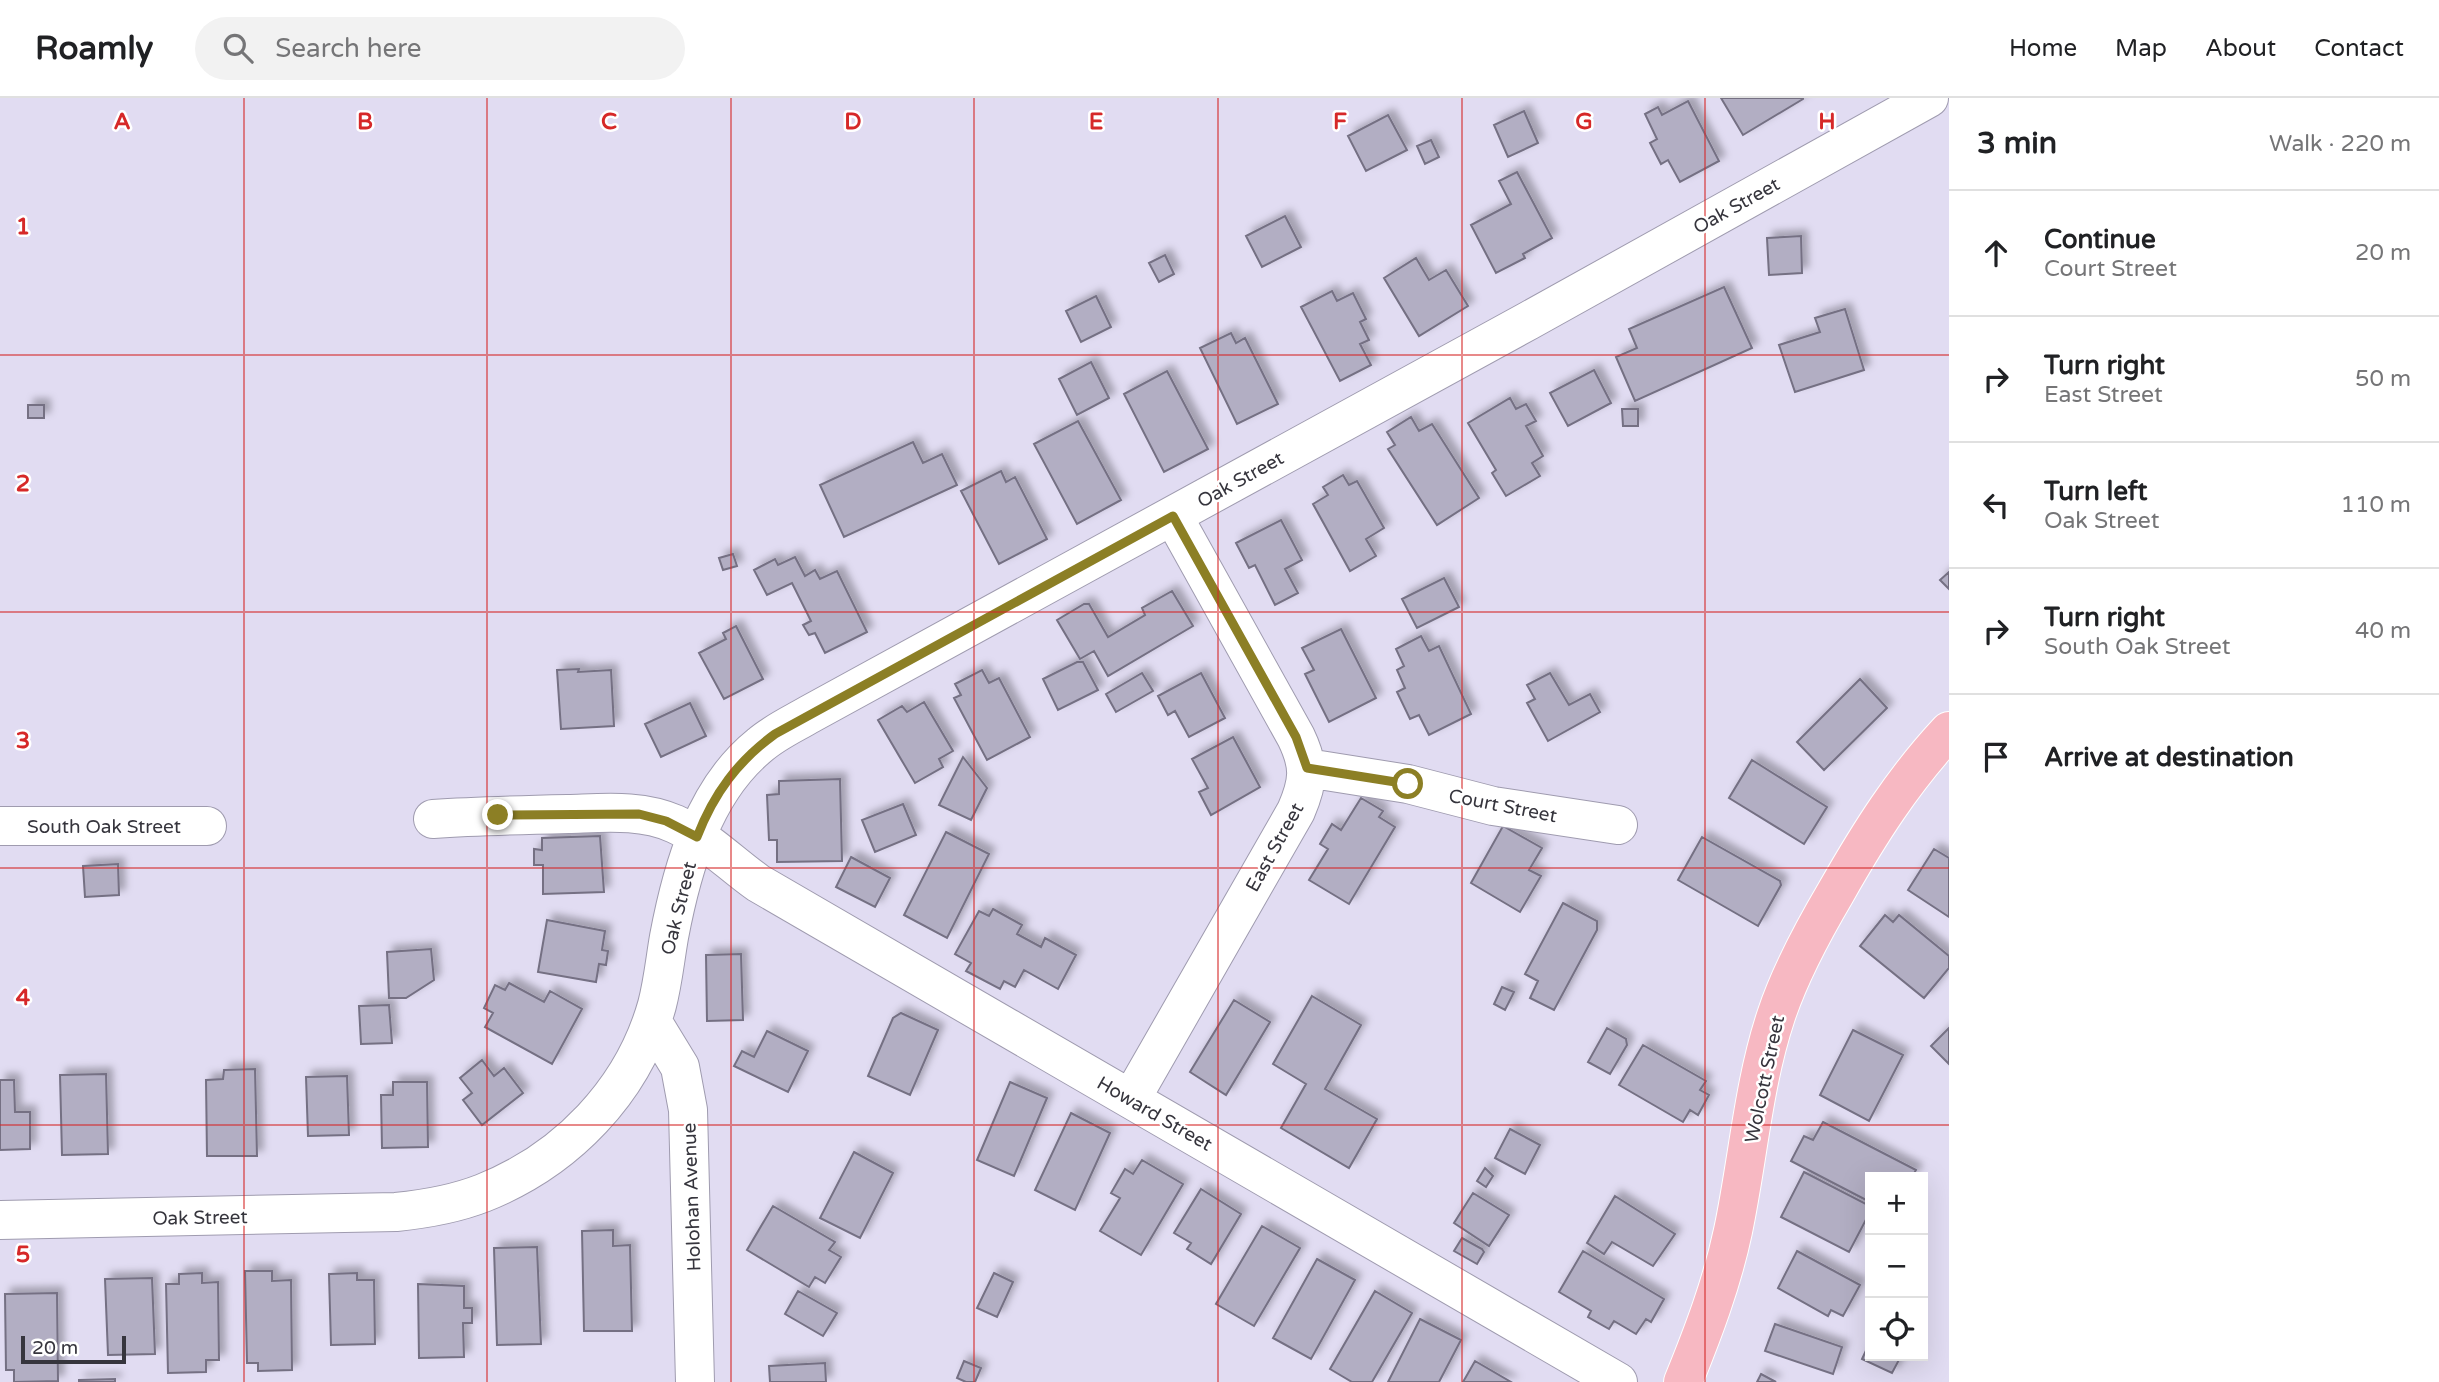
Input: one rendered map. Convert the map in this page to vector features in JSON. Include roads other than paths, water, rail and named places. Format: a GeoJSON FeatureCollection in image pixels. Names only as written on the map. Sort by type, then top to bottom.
{"type":"FeatureCollection","features":[{"type":"Feature","properties":{"kind":"main road","name":"Wolcott Street"},"geometry":{"type":"LineString","coordinates":[[1683,1382],[1719,1286],[1733,1233],[1763,1065],[1787,986],[1870,832],[1909,777],[1949,731]]}},
{"type":"Feature","properties":{"kind":"street","name":"Oak Street"},"geometry":{"type":"LineString","coordinates":[[0,1220],[396,1212],[454,1202],[482,1193],[527,1172],[582,1130],[621,1083],[633,1063],[652,1021],[662,984],[676,905],[697,837],[713,801],[733,771],[760,745],[775,734],[1929,98]]}},
{"type":"Feature","properties":{"kind":"street"},"geometry":{"type":"LineString","coordinates":[[1173,516],[1296,737],[1307,768]]}},
{"type":"Feature","properties":{"kind":"street","name":"Court Street"},"geometry":{"type":"LineString","coordinates":[[1307,768],[1408,784],[1493,806],[1618,825]]}},
{"type":"Feature","properties":{"kind":"street","name":"East Street"},"geometry":{"type":"LineString","coordinates":[[1131,1099],[1296,811],[1304,792],[1307,768]]}},
{"type":"Feature","properties":{"kind":"street"},"geometry":{"type":"LineString","coordinates":[[433,819],[626,813],[666,821],[697,837]]}},
{"type":"Feature","properties":{"kind":"street","name":"South Oak Street"},"geometry":{"type":"LineString","coordinates":[[0,826],[207,826]]}},
{"type":"Feature","properties":{"kind":"street","name":"Howard Street"},"geometry":{"type":"LineString","coordinates":[[697,837],[758,883],[1618,1382]]}},
{"type":"Feature","properties":{"kind":"street","name":"Holohan Avenue"},"geometry":{"type":"LineString","coordinates":[[652,1021],[680,1067],[688,1110],[695,1382]]}}]}
